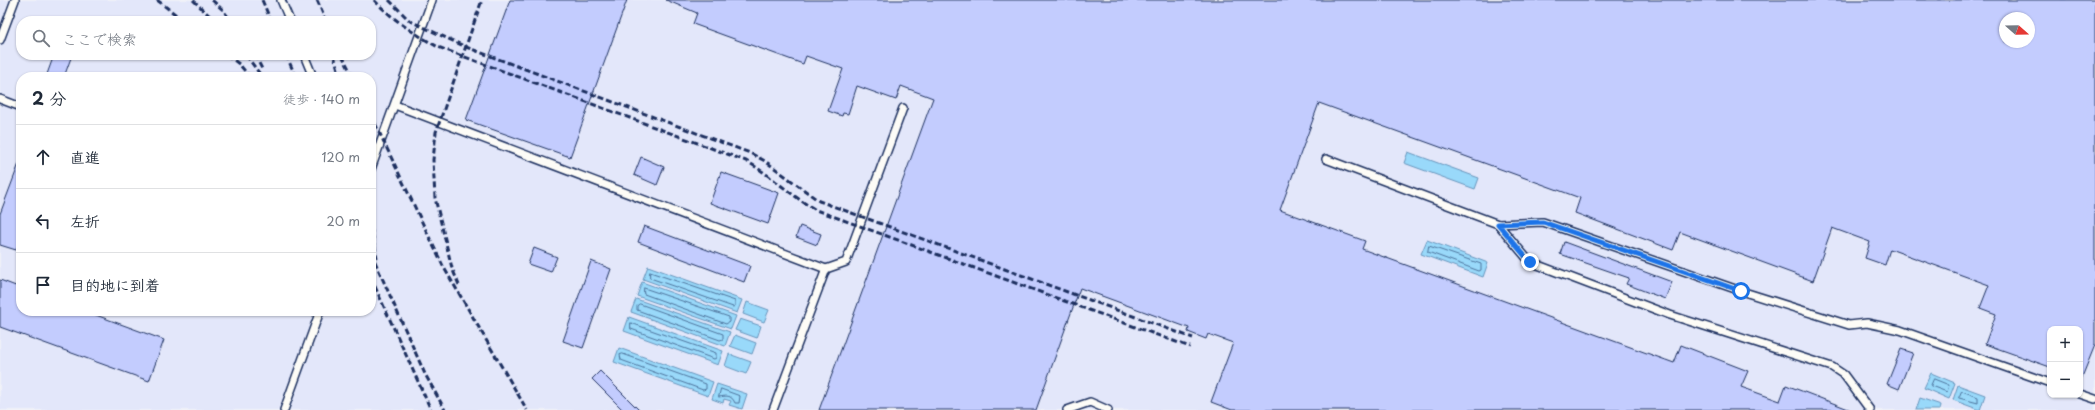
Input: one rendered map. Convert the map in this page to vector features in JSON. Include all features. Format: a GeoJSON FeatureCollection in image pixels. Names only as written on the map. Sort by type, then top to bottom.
{"type":"FeatureCollection","features":[{"type":"Feature","properties":{"kind":"lane"},"geometry":{"type":"LineString","coordinates":[[0,40],[15,0]]}},
{"type":"Feature","properties":{"kind":"lane"},"geometry":{"type":"LineString","coordinates":[[281,0],[288,16]]}},
{"type":"Feature","properties":{"kind":"lane"},"geometry":{"type":"LineString","coordinates":[[376,156],[432,0]]}},
{"type":"Feature","properties":{"kind":"lane"},"geometry":{"type":"LineString","coordinates":[[306,60],[311,72]]}},
{"type":"Feature","properties":{"kind":"lane"},"geometry":{"type":"LineString","coordinates":[[0,99],[16,105]]}},
{"type":"Feature","properties":{"kind":"lane"},"geometry":{"type":"LineString","coordinates":[[395,105],[826,269],[846,262],[903,108]]}},
{"type":"Feature","properties":{"kind":"lane"},"geometry":{"type":"LineString","coordinates":[[1326,159],[1498,224],[1543,222],[1755,296],[1849,325],[1867,323],[1900,330],[2047,382]]}},
{"type":"Feature","properties":{"kind":"lane"},"geometry":{"type":"LineString","coordinates":[[1498,224],[1530,262],[1670,315],[1832,367],[1844,375],[1870,410]]}},
{"type":"Feature","properties":{"kind":"lane"},"geometry":{"type":"LineString","coordinates":[[773,410],[826,269]]}},
{"type":"Feature","properties":{"kind":"lane"},"geometry":{"type":"LineString","coordinates":[[284,410],[318,316]]}},
{"type":"Feature","properties":{"kind":"lane"},"geometry":{"type":"LineString","coordinates":[[2083,395],[2095,399]]}},
{"type":"Feature","properties":{"kind":"lane"},"geometry":{"type":"LineString","coordinates":[[1067,410],[1090,402],[1108,410]]}},
{"type":"Feature","properties":{"kind":"shaded area"},"geometry":{"type":"Polygon","coordinates":[[[0,0],[2095,0],[2095,410],[0,410],[0,0]]]}},
{"type":"Feature","properties":{"kind":"water"},"geometry":{"type":"Polygon","coordinates":[[[1408,152],[1479,178],[1475,189],[1404,163],[1408,152]]]}},
{"type":"Feature","properties":{"kind":"water"},"geometry":{"type":"Polygon","coordinates":[[[1427,240],[1488,263],[1483,277],[1421,254],[1427,240]]]}},
{"type":"Feature","properties":{"kind":"water"},"geometry":{"type":"Polygon","coordinates":[[[648,266],[742,300],[737,313],[643,279],[648,266]]]}},
{"type":"Feature","properties":{"kind":"water"},"geometry":{"type":"Polygon","coordinates":[[[642,282],[736,316],[731,329],[637,296],[642,282]]]}},
{"type":"Feature","properties":{"kind":"water"},"geometry":{"type":"Polygon","coordinates":[[[636,299],[730,332],[725,346],[631,312],[636,299]]]}},
{"type":"Feature","properties":{"kind":"water"},"geometry":{"type":"Polygon","coordinates":[[[747,302],[769,310],[764,322],[743,314],[747,302]]]}},
{"type":"Feature","properties":{"kind":"water"},"geometry":{"type":"Polygon","coordinates":[[[629,317],[723,351],[718,365],[624,331],[629,317]]]}},
{"type":"Feature","properties":{"kind":"water"},"geometry":{"type":"Polygon","coordinates":[[[740,319],[761,326],[757,338],[735,330],[740,319]]]}},
{"type":"Feature","properties":{"kind":"water"},"geometry":{"type":"Polygon","coordinates":[[[735,335],[756,343],[752,354],[730,346],[735,335]]]}},
{"type":"Feature","properties":{"kind":"water"},"geometry":{"type":"Polygon","coordinates":[[[619,348],[713,382],[708,396],[614,362],[619,348]]]}},
{"type":"Feature","properties":{"kind":"water"},"geometry":{"type":"Polygon","coordinates":[[[729,354],[751,362],[746,374],[725,366],[729,354]]]}},
{"type":"Feature","properties":{"kind":"water"},"geometry":{"type":"Polygon","coordinates":[[[1931,373],[1955,383],[1949,399],[1924,388],[1931,373]]]}},
{"type":"Feature","properties":{"kind":"water"},"geometry":{"type":"Polygon","coordinates":[[[717,384],[747,394],[742,409],[729,405],[731,401],[724,399],[723,403],[712,399],[717,384]]]}},
{"type":"Feature","properties":{"kind":"water"},"geometry":{"type":"Polygon","coordinates":[[[1958,385],[1985,395],[1980,410],[1953,400],[1958,385]]]}},
{"type":"Feature","properties":{"kind":"water"},"geometry":{"type":"Polygon","coordinates":[[[1920,398],[1941,405],[1940,410],[1916,410],[1920,398]]]}},
{"type":"Feature","properties":{"kind":"building"},"geometry":{"type":"Polygon","coordinates":[[[510,0],[627,0],[570,157],[466,120],[510,0]]]}},
{"type":"Feature","properties":{"kind":"building"},"geometry":{"type":"Polygon","coordinates":[[[666,0],[2095,0],[2095,345],[2083,375],[2083,326],[2047,326],[2047,366],[1985,344],[1996,314],[1980,308],[1989,285],[1890,249],[1885,265],[1865,258],[1870,242],[1832,228],[1813,281],[1680,232],[1673,250],[1575,213],[1580,198],[1319,103],[1280,210],[1365,241],[1362,249],[1674,363],[1681,345],[1748,371],[1741,387],[1780,401],[1786,385],[1851,410],[1232,410],[1211,402],[1233,343],[1208,334],[1206,339],[1188,332],[1189,328],[1080,288],[1036,410],[819,410],[933,98],[901,86],[896,100],[857,86],[848,114],[843,113],[842,116],[828,111],[843,69],[806,56],[803,64],[693,24],[697,13],[666,0]]]}},
{"type":"Feature","properties":{"kind":"building"},"geometry":{"type":"Polygon","coordinates":[[[52,60],[70,60],[66,72],[48,72],[52,60]]]}},
{"type":"Feature","properties":{"kind":"building"},"geometry":{"type":"Polygon","coordinates":[[[641,157],[664,167],[657,185],[634,175],[641,157]]]}},
{"type":"Feature","properties":{"kind":"building"},"geometry":{"type":"Polygon","coordinates":[[[16,172],[16,250],[0,245],[0,214],[16,172]]]}},
{"type":"Feature","properties":{"kind":"building"},"geometry":{"type":"Polygon","coordinates":[[[721,172],[779,193],[768,224],[710,203],[721,172]]]}},
{"type":"Feature","properties":{"kind":"building"},"geometry":{"type":"Polygon","coordinates":[[[644,226],[750,266],[744,282],[638,242],[644,226]]]}},
{"type":"Feature","properties":{"kind":"building"},"geometry":{"type":"Polygon","coordinates":[[[800,226],[821,234],[817,245],[796,237],[800,226]]]}},
{"type":"Feature","properties":{"kind":"building"},"geometry":{"type":"Polygon","coordinates":[[[1564,242],[1672,282],[1665,299],[1626,284],[1629,278],[1560,254],[1564,242]]]}},
{"type":"Feature","properties":{"kind":"building"},"geometry":{"type":"Polygon","coordinates":[[[534,248],[557,257],[551,272],[528,264],[534,248]]]}},
{"type":"Feature","properties":{"kind":"building"},"geometry":{"type":"Polygon","coordinates":[[[591,261],[611,269],[583,348],[563,341],[591,261]]]}},
{"type":"Feature","properties":{"kind":"building"},"geometry":{"type":"Polygon","coordinates":[[[0,280],[16,286],[16,316],[99,316],[164,340],[149,381],[0,327],[0,280]]]}},
{"type":"Feature","properties":{"kind":"building"},"geometry":{"type":"Polygon","coordinates":[[[1901,349],[1913,353],[1899,389],[1887,384],[1901,349]]]}},
{"type":"Feature","properties":{"kind":"building"},"geometry":{"type":"Polygon","coordinates":[[[600,371],[639,410],[623,410],[592,379],[600,371]]]}},
{"type":"Feature","properties":{"kind":"railway"},"geometry":{"type":"LineString","coordinates":[[157,0],[178,16]]}},
{"type":"Feature","properties":{"kind":"railway"},"geometry":{"type":"LineString","coordinates":[[193,0],[210,16]]}},
{"type":"Feature","properties":{"kind":"railway"},"geometry":{"type":"LineString","coordinates":[[212,0],[227,16]]}},
{"type":"Feature","properties":{"kind":"railway"},"geometry":{"type":"LineString","coordinates":[[262,0],[269,16]]}},
{"type":"Feature","properties":{"kind":"railway"},"geometry":{"type":"LineString","coordinates":[[317,0],[324,16]]}},
{"type":"Feature","properties":{"kind":"railway"},"geometry":{"type":"LineString","coordinates":[[374,0],[404,26],[438,47],[746,161],[816,210],[1190,347]]}},
{"type":"Feature","properties":{"kind":"railway"},"geometry":{"type":"LineString","coordinates":[[389,0],[410,21],[466,47],[750,153],[765,161],[819,201],[1193,338]]}},
{"type":"Feature","properties":{"kind":"railway"},"geometry":{"type":"LineString","coordinates":[[459,285],[452,268],[435,198],[433,160],[436,132],[482,0]]}},
{"type":"Feature","properties":{"kind":"railway"},"geometry":{"type":"LineString","coordinates":[[234,60],[246,72]]}},
{"type":"Feature","properties":{"kind":"railway"},"geometry":{"type":"LineString","coordinates":[[250,60],[258,72]]}},
{"type":"Feature","properties":{"kind":"railway"},"geometry":{"type":"LineString","coordinates":[[258,60],[262,69]]}},
{"type":"Feature","properties":{"kind":"railway"},"geometry":{"type":"LineString","coordinates":[[288,60],[294,72]]}},
{"type":"Feature","properties":{"kind":"railway"},"geometry":{"type":"LineString","coordinates":[[335,60],[339,72]]}},
{"type":"Feature","properties":{"kind":"railway"},"geometry":{"type":"LineString","coordinates":[[344,60],[350,72]]}},
{"type":"Feature","properties":{"kind":"railway"},"geometry":{"type":"LineString","coordinates":[[376,125],[443,266],[527,410]]}},
{"type":"Feature","properties":{"kind":"railway"},"geometry":{"type":"LineString","coordinates":[[376,253],[377,258]]}},
{"type":"Feature","properties":{"kind":"railway"},"geometry":{"type":"LineString","coordinates":[[376,264],[425,374],[445,410]]}},
{"type":"Feature","properties":{"kind":"railway"},"geometry":{"type":"LineString","coordinates":[[376,289],[431,410]]}},
{"type":"Feature","properties":{"kind":"route"},"geometry":{"type":"LineString","coordinates":[[1530,262],[1498,224],[1543,222],[1741,291]]}}]}
